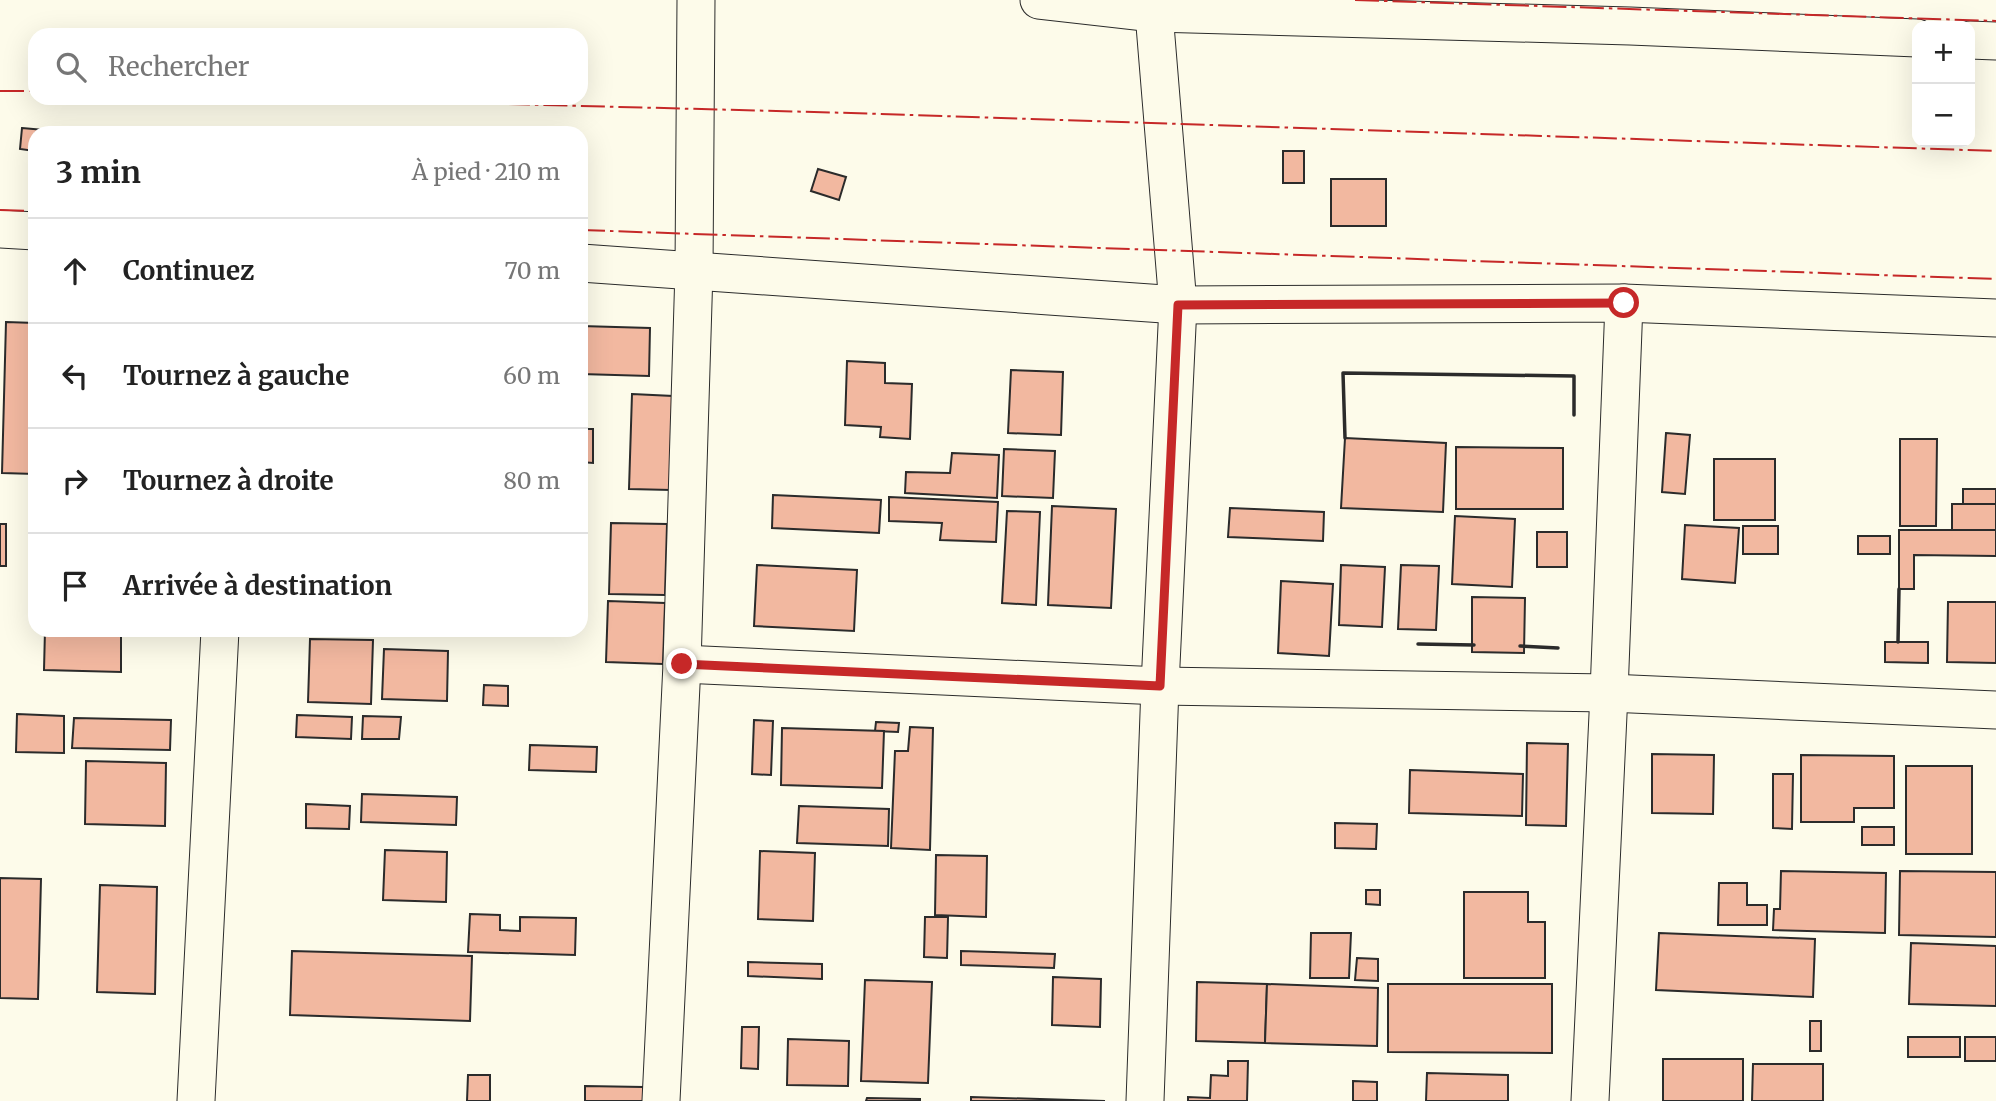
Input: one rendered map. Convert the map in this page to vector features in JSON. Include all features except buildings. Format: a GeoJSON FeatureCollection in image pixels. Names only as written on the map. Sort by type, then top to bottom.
{"type":"FeatureCollection","features":[{"type":"Feature","properties":{"kind":"street"},"geometry":{"type":"LineString","coordinates":[[661,1101],[682,664],[694,270],[695,0]]}},
{"type":"Feature","properties":{"kind":"street"},"geometry":{"type":"LineString","coordinates":[[1040,0],[1154,13],[1630,13],[1912,38]]}},
{"type":"Feature","properties":{"kind":"street"},"geometry":{"type":"LineString","coordinates":[[1145,1101],[1160,686],[1178,305],[1154,13]]}},
{"type":"Feature","properties":{"kind":"street"},"geometry":{"type":"LineString","coordinates":[[1975,40],[1996,41]]}},
{"type":"Feature","properties":{"kind":"street"},"geometry":{"type":"LineString","coordinates":[[0,229],[28,231]]}},
{"type":"Feature","properties":{"kind":"street"},"geometry":{"type":"LineString","coordinates":[[588,263],[1178,305],[1624,303],[1996,318]]}},
{"type":"Feature","properties":{"kind":"street"},"geometry":{"type":"LineString","coordinates":[[1590,1101],[1624,303]]}},
{"type":"Feature","properties":{"kind":"street"},"geometry":{"type":"LineString","coordinates":[[196,1101],[220,637]]}},
{"type":"Feature","properties":{"kind":"street"},"geometry":{"type":"LineString","coordinates":[[682,664],[1160,686],[1609,693],[1996,710]]}},
{"type":"Feature","properties":{"kind":"wall"},"geometry":{"type":"LineString","coordinates":[[1345,438],[1343,373],[1574,376],[1574,415]]}},
{"type":"Feature","properties":{"kind":"wall"},"geometry":{"type":"LineString","coordinates":[[1898,642],[1899,589]]}},
{"type":"Feature","properties":{"kind":"wall"},"geometry":{"type":"LineString","coordinates":[[1418,644],[1474,645]]}},
{"type":"Feature","properties":{"kind":"wall"},"geometry":{"type":"LineString","coordinates":[[1520,646],[1558,648]]}},
{"type":"Feature","properties":{"kind":"power"},"geometry":{"type":"LineString","coordinates":[[1355,0],[1996,21]]}},
{"type":"Feature","properties":{"kind":"power"},"geometry":{"type":"LineString","coordinates":[[0,91],[28,91]]}},
{"type":"Feature","properties":{"kind":"power"},"geometry":{"type":"LineString","coordinates":[[547,105],[1996,151]]}},
{"type":"Feature","properties":{"kind":"power"},"geometry":{"type":"LineString","coordinates":[[0,210],[28,211]]}},
{"type":"Feature","properties":{"kind":"power"},"geometry":{"type":"LineString","coordinates":[[588,230],[1996,279]]}},
{"type":"Feature","properties":{"kind":"route"},"geometry":{"type":"LineString","coordinates":[[682,664],[1160,686],[1178,305],[1624,303]]}}]}
